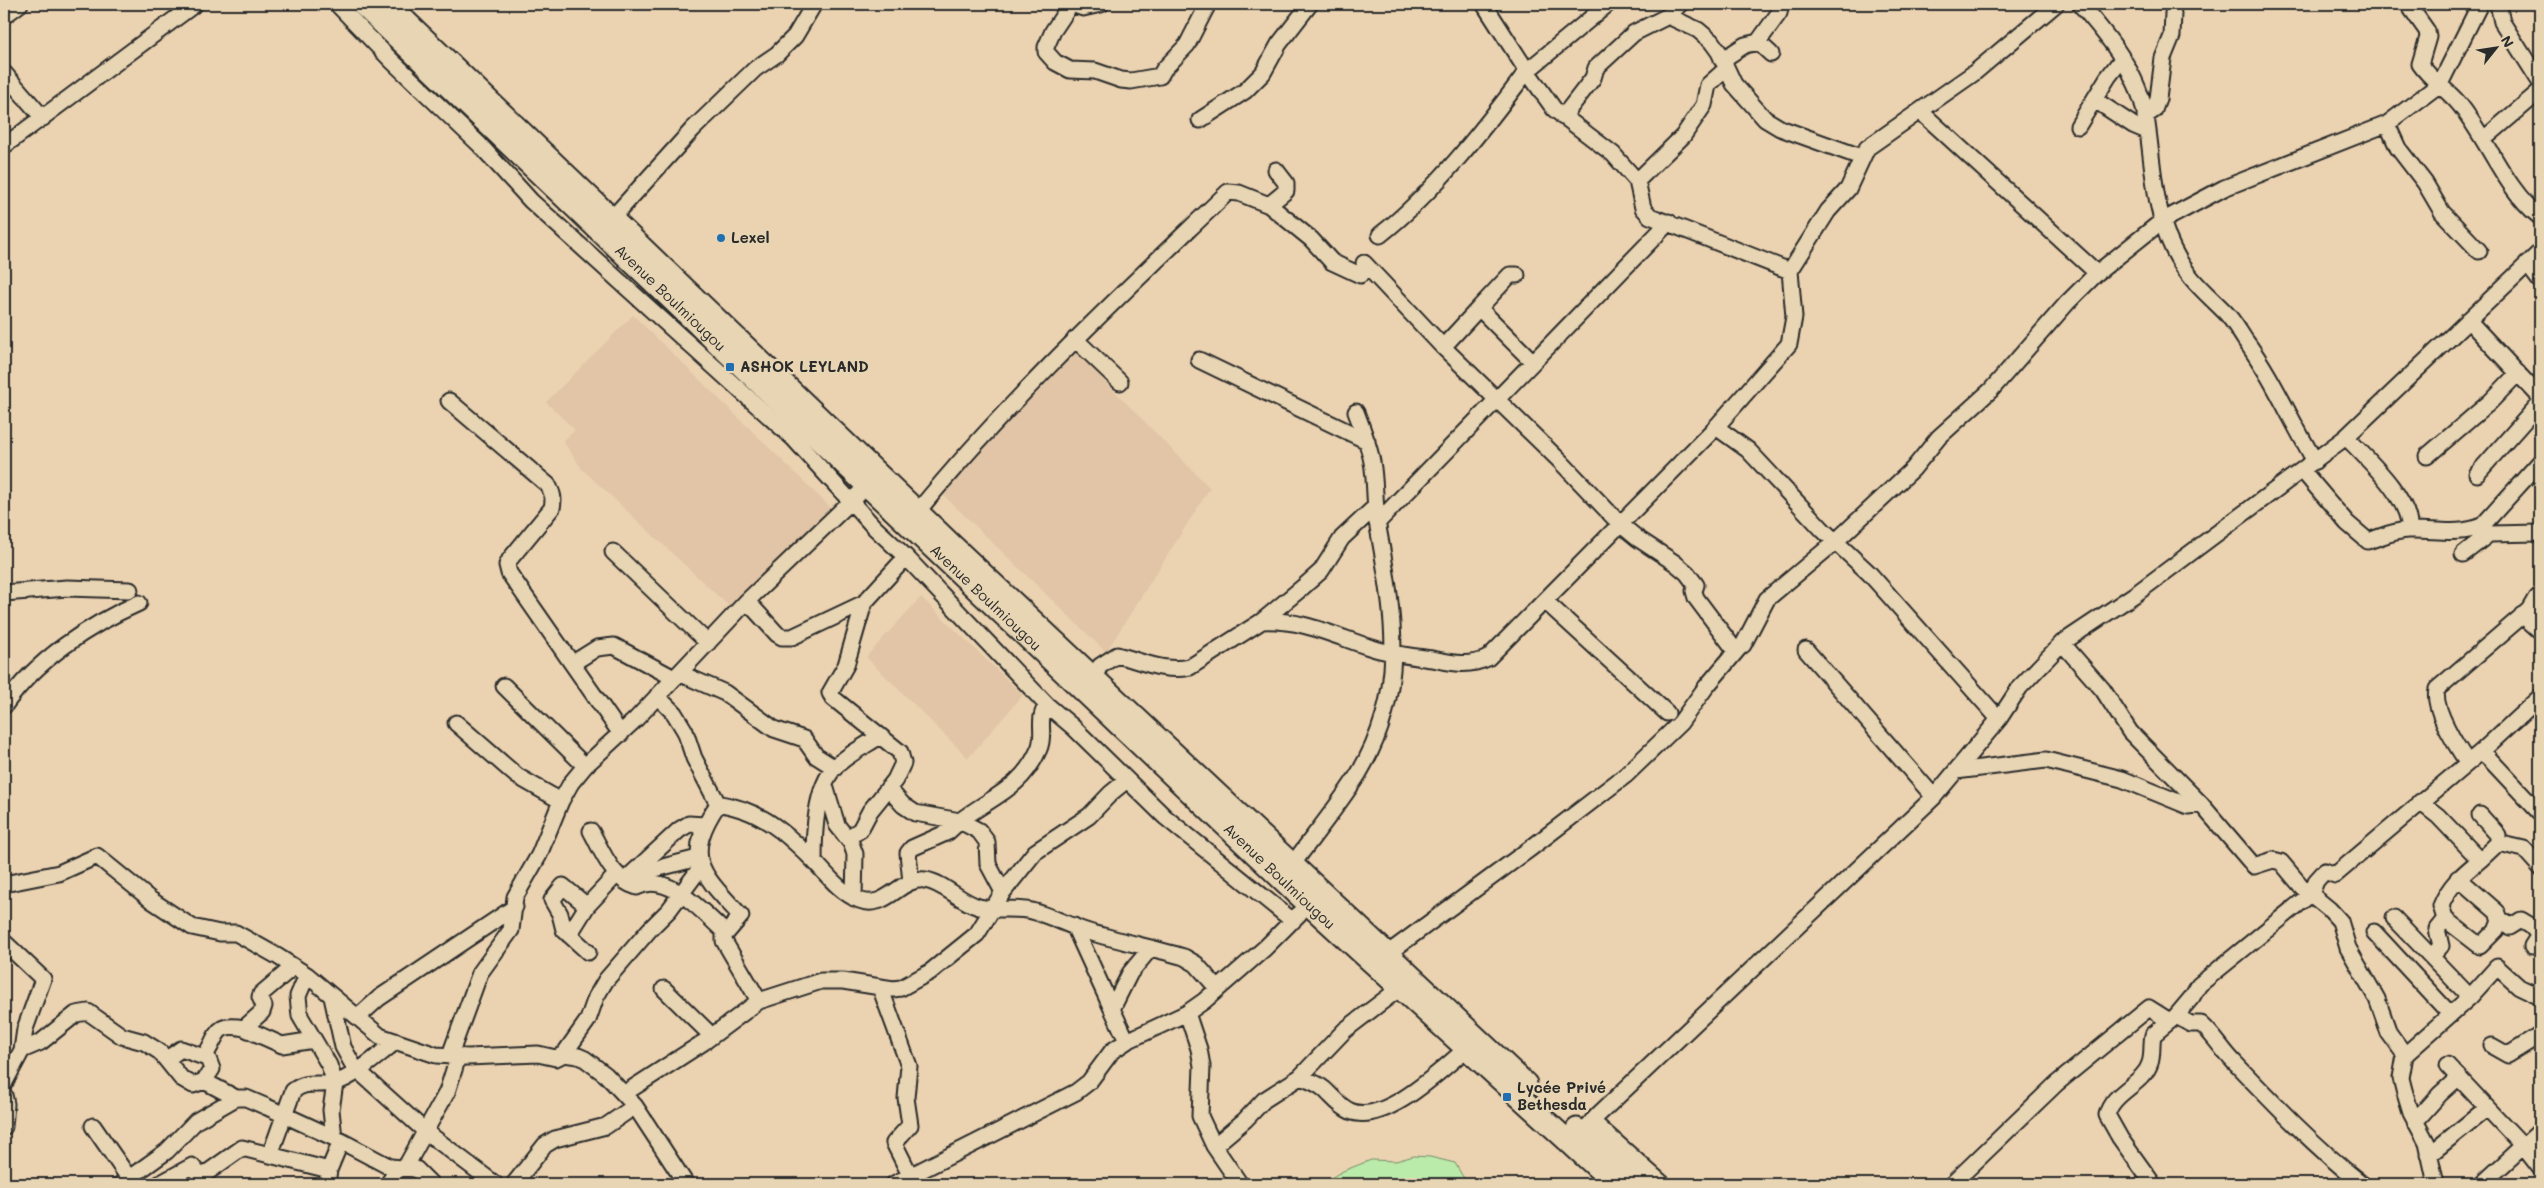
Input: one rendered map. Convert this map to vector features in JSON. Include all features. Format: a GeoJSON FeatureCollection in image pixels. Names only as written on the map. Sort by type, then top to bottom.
{"type":"FeatureCollection","features":[{"type":"Feature","properties":{"kind":"highway","name":"Avenue Boulmiougou"},"geometry":{"type":"LineString","coordinates":[[362,4],[918,511],[1387,954],[1638,1184]]}},
{"type":"Feature","properties":{"kind":"highway","name":"Avenue Boulmiougou"},"geometry":{"type":"LineString","coordinates":[[388,4],[867,486],[1308,904],[1466,1049],[1582,1133],[1605,1181]]}},
{"type":"Feature","properties":{"kind":"street"},"geometry":{"type":"LineString","coordinates":[[4,16],[20,4]]}},
{"type":"Feature","properties":{"kind":"street"},"geometry":{"type":"LineString","coordinates":[[4,146],[195,4]]}},
{"type":"Feature","properties":{"kind":"street"},"geometry":{"type":"LineString","coordinates":[[338,4],[391,60],[480,145],[531,201],[794,439],[849,501],[906,557],[1047,705],[1165,817],[1293,921]]}},
{"type":"Feature","properties":{"kind":"street"},"geometry":{"type":"LineString","coordinates":[[606,225],[693,129],[755,69],[776,54],[795,36],[814,4]]}},
{"type":"Feature","properties":{"kind":"street"},"geometry":{"type":"LineString","coordinates":[[1101,4],[1083,8],[1072,4],[1053,31],[1046,47],[1046,52],[1055,62],[1070,70],[1082,68],[1131,81],[1160,76],[1164,69],[1187,45],[1208,4]]}},
{"type":"Feature","properties":{"kind":"street"},"geometry":{"type":"LineString","coordinates":[[1200,120],[1245,91],[1263,73],[1278,44],[1310,4]]}},
{"type":"Feature","properties":{"kind":"street"},"geometry":{"type":"LineString","coordinates":[[1484,4],[1527,72],[1563,117],[1599,142],[1637,181],[1643,208],[1650,216],[1790,271]]}},
{"type":"Feature","properties":{"kind":"street"},"geometry":{"type":"LineString","coordinates":[[1380,235],[1400,219],[1486,125],[1527,72],[1608,4]]}},
{"type":"Feature","properties":{"kind":"street"},"geometry":{"type":"LineString","coordinates":[[1563,117],[1593,78],[1596,68],[1634,33],[1668,16],[1680,4]]}},
{"type":"Feature","properties":{"kind":"street"},"geometry":{"type":"LineString","coordinates":[[1637,181],[1682,136],[1704,105],[1708,85],[1724,64],[1745,45],[1758,42],[1779,13],[1781,4]]}},
{"type":"Feature","properties":{"kind":"street"},"geometry":{"type":"LineString","coordinates":[[1262,622],[1282,620],[1302,624],[1393,653],[1462,664],[1477,663],[1500,648],[1716,427],[1789,344],[1794,317],[1790,271],[1828,211],[1848,189],[1861,157],[1877,140],[1922,112],[1974,73],[2056,4]]}},
{"type":"Feature","properties":{"kind":"street"},"geometry":{"type":"LineString","coordinates":[[2080,4],[2110,38],[2130,73],[2146,116],[2162,221],[2173,248],[2190,280],[2226,314],[2247,342],[2279,394],[2289,417],[2315,460]]}},
{"type":"Feature","properties":{"kind":"street"},"geometry":{"type":"LineString","coordinates":[[2408,4],[2427,31],[2428,37],[2420,64],[2460,105],[2517,192],[2529,208],[2540,217]]}},
{"type":"Feature","properties":{"kind":"street"},"geometry":{"type":"LineString","coordinates":[[1387,954],[1626,775],[1680,723],[1706,687],[1743,645],[1767,599],[1835,542],[1913,469],[1939,437],[1991,390],[2067,303],[2097,273],[2162,221],[2224,188],[2387,124],[2440,84],[2480,4]]}},
{"type":"Feature","properties":{"kind":"street"},"geometry":{"type":"LineString","coordinates":[[2498,4],[2502,22],[2540,82]]}},
{"type":"Feature","properties":{"kind":"street"},"geometry":{"type":"LineString","coordinates":[[2146,116],[2154,110],[2158,99],[2163,58],[2172,36],[2173,13]]}},
{"type":"Feature","properties":{"kind":"street"},"geometry":{"type":"LineString","coordinates":[[1668,16],[1698,30],[1711,41],[1734,84],[1765,119],[1780,128],[1861,157]]}},
{"type":"Feature","properties":{"kind":"street"},"geometry":{"type":"LineString","coordinates":[[1758,42],[1771,54]]}},
{"type":"Feature","properties":{"kind":"street"},"geometry":{"type":"LineString","coordinates":[[2078,126],[2122,59]]}},
{"type":"Feature","properties":{"kind":"street"},"geometry":{"type":"LineString","coordinates":[[4,73],[43,118]]}},
{"type":"Feature","properties":{"kind":"street"},"geometry":{"type":"LineString","coordinates":[[2484,139],[2540,91]]}},
{"type":"Feature","properties":{"kind":"street"},"geometry":{"type":"LineString","coordinates":[[2094,100],[2133,126],[2147,131]]}},
{"type":"Feature","properties":{"kind":"street"},"geometry":{"type":"LineString","coordinates":[[1922,112],[2097,273]]}},
{"type":"Feature","properties":{"kind":"street"},"geometry":{"type":"LineString","coordinates":[[2387,124],[2398,148],[2425,182],[2442,212],[2479,251]]}},
{"type":"Feature","properties":{"kind":"street"},"geometry":{"type":"LineString","coordinates":[[1269,205],[1286,191],[1286,184],[1276,170]]}},
{"type":"Feature","properties":{"kind":"street"},"geometry":{"type":"LineString","coordinates":[[918,511],[993,423],[1075,339],[1228,192],[1239,193],[1269,205],[1311,239],[1332,262],[1362,269],[1497,400],[1620,524],[1687,573],[1696,585],[1694,591],[1696,598],[1732,646],[1739,648]]}},
{"type":"Feature","properties":{"kind":"street"},"geometry":{"type":"LineString","coordinates":[[1377,523],[1669,222]]}},
{"type":"Feature","properties":{"kind":"street"},"geometry":{"type":"LineString","coordinates":[[1663,1184],[1582,1133],[1934,798],[1999,719],[2020,687],[2062,643],[2137,593],[2346,438],[2540,252]]}},
{"type":"Feature","properties":{"kind":"street"},"geometry":{"type":"LineString","coordinates":[[2527,264],[2540,282]]}},
{"type":"Feature","properties":{"kind":"street"},"geometry":{"type":"LineString","coordinates":[[1443,347],[1510,275],[1517,275]]}},
{"type":"Feature","properties":{"kind":"street"},"geometry":{"type":"LineString","coordinates":[[1479,308],[1533,362]]}},
{"type":"Feature","properties":{"kind":"street"},"geometry":{"type":"LineString","coordinates":[[2468,320],[2540,397]]}},
{"type":"Feature","properties":{"kind":"street"},"geometry":{"type":"LineString","coordinates":[[1075,339],[1120,382]]}},
{"type":"Feature","properties":{"kind":"street"},"geometry":{"type":"LineString","coordinates":[[1199,360],[1367,441]]}},
{"type":"Feature","properties":{"kind":"street"},"geometry":{"type":"LineString","coordinates":[[2427,456],[2490,402],[2518,373]]}},
{"type":"Feature","properties":{"kind":"street"},"geometry":{"type":"LineString","coordinates":[[449,401],[548,486],[552,492],[554,499],[552,508],[510,559],[507,566],[509,573],[621,734]]}},
{"type":"Feature","properties":{"kind":"street"},"geometry":{"type":"LineString","coordinates":[[2477,474],[2540,403]]}},
{"type":"Feature","properties":{"kind":"street"},"geometry":{"type":"LineString","coordinates":[[1292,865],[1346,794],[1383,723],[1389,698],[1393,653],[1391,602],[1377,523],[1372,462],[1367,441],[1356,412]]}},
{"type":"Feature","properties":{"kind":"street"},"geometry":{"type":"LineString","coordinates":[[1716,427],[1748,450],[1835,542],[1885,590],[1999,719]]}},
{"type":"Feature","properties":{"kind":"street"},"geometry":{"type":"LineString","coordinates":[[2346,438],[2400,498],[2410,521],[2409,530]]}},
{"type":"Feature","properties":{"kind":"street"},"geometry":{"type":"LineString","coordinates":[[2463,554],[2486,530],[2540,462]]}},
{"type":"Feature","properties":{"kind":"street"},"geometry":{"type":"LineString","coordinates":[[2302,470],[2363,538],[2368,541],[2409,530],[2463,532],[2486,530],[2540,534]]}},
{"type":"Feature","properties":{"kind":"street"},"geometry":{"type":"LineString","coordinates":[[388,1184],[401,1169],[447,1092],[454,1056],[480,973],[511,930],[515,897],[552,827],[561,801],[571,783],[585,766],[621,734],[747,601],[849,501],[867,486]]}},
{"type":"Feature","properties":{"kind":"street"},"geometry":{"type":"LineString","coordinates":[[1094,676],[1100,666],[1117,655],[1165,668],[1179,670],[1190,667],[1262,622],[1321,571],[1342,538],[1376,506]]}},
{"type":"Feature","properties":{"kind":"street"},"geometry":{"type":"LineString","coordinates":[[613,552],[708,643]]}},
{"type":"Feature","properties":{"kind":"street"},"geometry":{"type":"LineString","coordinates":[[747,601],[777,634],[788,638],[864,603],[906,557]]}},
{"type":"Feature","properties":{"kind":"street"},"geometry":{"type":"LineString","coordinates":[[4,593],[60,588],[130,590]]}},
{"type":"Feature","properties":{"kind":"street"},"geometry":{"type":"LineString","coordinates":[[2468,763],[2457,746],[2436,702],[2438,689],[2529,610],[2536,598],[2540,599]]}},
{"type":"Feature","properties":{"kind":"street"},"geometry":{"type":"LineString","coordinates":[[1546,601],[1667,713]]}},
{"type":"Feature","properties":{"kind":"street"},"geometry":{"type":"LineString","coordinates":[[4,706],[23,683],[55,653],[118,613],[139,603]]}},
{"type":"Feature","properties":{"kind":"street"},"geometry":{"type":"LineString","coordinates":[[847,838],[860,830],[870,811],[900,771],[902,757],[900,752],[833,698],[830,693],[846,665],[864,603]]}},
{"type":"Feature","properties":{"kind":"street"},"geometry":{"type":"LineString","coordinates":[[2522,615],[2540,630]]}},
{"type":"Feature","properties":{"kind":"street"},"geometry":{"type":"LineString","coordinates":[[2062,643],[2103,690],[2130,732],[2201,804],[2254,866],[2273,860],[2281,862],[2302,887],[2340,921],[2348,948],[2377,999],[2389,1034],[2405,1055]]}},
{"type":"Feature","properties":{"kind":"street"},"geometry":{"type":"LineString","coordinates":[[573,663],[598,648],[606,645],[614,646],[676,676],[725,693],[774,729],[804,739],[816,756],[835,768]]}},
{"type":"Feature","properties":{"kind":"street"},"geometry":{"type":"LineString","coordinates":[[1806,650],[1934,798]]}},
{"type":"Feature","properties":{"kind":"street"},"geometry":{"type":"LineString","coordinates":[[504,686],[585,766]]}},
{"type":"Feature","properties":{"kind":"street"},"geometry":{"type":"LineString","coordinates":[[657,696],[674,713],[684,730],[694,758],[718,804]]}},
{"type":"Feature","properties":{"kind":"street"},"geometry":{"type":"LineString","coordinates":[[2153,1184],[2120,1138],[2107,1115],[2116,1100],[2147,1070],[2150,1063],[2153,1035],[2192,997],[2199,984],[2311,894],[2316,882],[2324,871],[2335,875],[2482,751],[2540,697]]}},
{"type":"Feature","properties":{"kind":"street"},"geometry":{"type":"LineString","coordinates":[[911,882],[908,853],[912,848],[948,832],[979,807],[1006,792],[1021,778],[1042,742],[1041,715],[1047,705]]}},
{"type":"Feature","properties":{"kind":"street"},"geometry":{"type":"LineString","coordinates":[[456,723],[516,776],[561,801]]}},
{"type":"Feature","properties":{"kind":"street"},"geometry":{"type":"LineString","coordinates":[[814,861],[818,815],[825,785],[835,768],[850,755],[880,736]]}},
{"type":"Feature","properties":{"kind":"street"},"geometry":{"type":"LineString","coordinates":[[2482,751],[2540,813]]}},
{"type":"Feature","properties":{"kind":"street"},"geometry":{"type":"LineString","coordinates":[[1956,772],[2046,760],[2122,780],[2188,806],[2201,804]]}},
{"type":"Feature","properties":{"kind":"street"},"geometry":{"type":"LineString","coordinates":[[624,1092],[712,1036],[758,1001],[821,981],[843,981],[880,987],[901,988],[930,972],[978,934],[1003,892],[1035,852],[1077,826],[1128,780]]}},
{"type":"Feature","properties":{"kind":"street"},"geometry":{"type":"LineString","coordinates":[[825,785],[837,825],[847,838],[855,854],[854,898]]}},
{"type":"Feature","properties":{"kind":"street"},"geometry":{"type":"LineString","coordinates":[[888,788],[903,805],[915,813],[960,821],[979,831],[986,842],[988,864],[1003,892]]}},
{"type":"Feature","properties":{"kind":"street"},"geometry":{"type":"LineString","coordinates":[[2420,802],[2438,816],[2480,860]]}},
{"type":"Feature","properties":{"kind":"street"},"geometry":{"type":"LineString","coordinates":[[4,884],[59,873],[98,856],[152,900],[192,927],[220,933],[236,933],[307,975],[375,1033],[395,1042],[436,1055],[538,1054],[556,1058],[564,1054],[588,1020],[596,997],[606,980],[669,910],[681,893],[699,862],[704,825],[718,804]]}},
{"type":"Feature","properties":{"kind":"street"},"geometry":{"type":"LineString","coordinates":[[718,804],[725,804],[746,811],[772,824],[793,840],[854,898],[862,901],[879,902],[911,882],[919,880],[934,882],[979,907],[994,909],[1013,907],[1028,910],[1050,916],[1074,926],[1190,960],[1218,989]]}},
{"type":"Feature","properties":{"kind":"street"},"geometry":{"type":"LineString","coordinates":[[2480,815],[2498,835],[2498,843],[2458,878],[2446,894],[2441,906],[2445,919],[2480,946],[2500,924],[2506,923],[2510,927],[2521,920],[2525,921],[2538,935],[2532,946]]}},
{"type":"Feature","properties":{"kind":"street"},"geometry":{"type":"LineString","coordinates":[[570,935],[588,906],[621,877],[679,830],[689,824],[704,825]]}},
{"type":"Feature","properties":{"kind":"street"},"geometry":{"type":"LineString","coordinates":[[591,831],[621,877],[637,887],[644,883],[657,883],[681,893],[726,933]]}},
{"type":"Feature","properties":{"kind":"street"},"geometry":{"type":"LineString","coordinates":[[2498,843],[2524,849],[2540,867]]}},
{"type":"Feature","properties":{"kind":"street"},"geometry":{"type":"LineString","coordinates":[[644,883],[646,874],[651,870],[699,862]]}},
{"type":"Feature","properties":{"kind":"street"},"geometry":{"type":"LineString","coordinates":[[699,862],[714,887],[741,916],[726,933],[724,940],[758,1001]]}},
{"type":"Feature","properties":{"kind":"street"},"geometry":{"type":"LineString","coordinates":[[2458,878],[2497,912],[2500,924]]}},
{"type":"Feature","properties":{"kind":"street"},"geometry":{"type":"LineString","coordinates":[[588,906],[565,886],[560,887],[552,901],[560,914],[564,930],[588,952]]}},
{"type":"Feature","properties":{"kind":"street"},"geometry":{"type":"LineString","coordinates":[[894,1184],[1076,1092],[1089,1082],[1112,1051],[1127,1041],[1187,1013],[1218,989],[1293,921],[1308,904]]}},
{"type":"Feature","properties":{"kind":"street"},"geometry":{"type":"LineString","coordinates":[[358,1017],[379,998],[515,907]]}},
{"type":"Feature","properties":{"kind":"street"},"geometry":{"type":"LineString","coordinates":[[2394,918],[2470,997]]}},
{"type":"Feature","properties":{"kind":"street"},"geometry":{"type":"LineString","coordinates":[[2404,964],[2427,951],[2441,946],[2437,929],[2445,919]]}},
{"type":"Feature","properties":{"kind":"street"},"geometry":{"type":"LineString","coordinates":[[1074,926],[1127,1041]]}},
{"type":"Feature","properties":{"kind":"street"},"geometry":{"type":"LineString","coordinates":[[2374,932],[2450,1014]]}},
{"type":"Feature","properties":{"kind":"street"},"geometry":{"type":"LineString","coordinates":[[4,942],[43,979],[25,1029],[22,1050],[4,1084]]}},
{"type":"Feature","properties":{"kind":"street"},"geometry":{"type":"LineString","coordinates":[[1112,1009],[1130,973],[1150,949]]}},
{"type":"Feature","properties":{"kind":"street"},"geometry":{"type":"LineString","coordinates":[[244,1028],[262,1012],[264,1006],[260,997],[262,994],[293,967]]}},
{"type":"Feature","properties":{"kind":"street"},"geometry":{"type":"LineString","coordinates":[[2436,1184],[2425,1138],[2415,1122],[2401,1078],[2405,1055],[2416,1042],[2470,997],[2497,967],[2519,986],[2540,997]]}},
{"type":"Feature","properties":{"kind":"street"},"geometry":{"type":"LineString","coordinates":[[159,1184],[192,1166],[198,1177],[201,1177],[242,1148],[270,1155],[328,1177],[338,1139],[331,1110],[335,1083],[329,1065],[300,1016],[298,996],[307,975]]}},
{"type":"Feature","properties":{"kind":"street"},"geometry":{"type":"LineString","coordinates":[[880,987],[909,1066],[906,1098],[910,1125],[894,1143],[911,1177]]}},
{"type":"Feature","properties":{"kind":"street"},"geometry":{"type":"LineString","coordinates":[[1214,1146],[1245,1120],[1264,1100],[1300,1077],[1345,1030],[1400,988]]}},
{"type":"Feature","properties":{"kind":"street"},"geometry":{"type":"LineString","coordinates":[[664,989],[712,1036]]}},
{"type":"Feature","properties":{"kind":"street"},"geometry":{"type":"LineString","coordinates":[[332,997],[346,1054],[358,1070],[425,1131],[495,1184]]}},
{"type":"Feature","properties":{"kind":"street"},"geometry":{"type":"LineString","coordinates":[[1952,1184],[2056,1084],[2149,1008],[2190,1024],[2201,1024],[2209,1031],[2222,1049],[2308,1140],[2362,1184]]}},
{"type":"Feature","properties":{"kind":"street"},"geometry":{"type":"LineString","coordinates":[[22,1050],[41,1042],[82,1012],[88,1012],[122,1036],[144,1042],[167,1059],[181,1078],[193,1085],[204,1081],[212,1069],[206,1053]]}},
{"type":"Feature","properties":{"kind":"street"},"geometry":{"type":"LineString","coordinates":[[1187,1013],[1194,1030],[1202,1066],[1200,1116],[1214,1146],[1240,1184]]}},
{"type":"Feature","properties":{"kind":"street"},"geometry":{"type":"LineString","coordinates":[[167,1059],[181,1049],[202,1058],[220,1028],[227,1026],[244,1028],[282,1045],[314,1040]]}},
{"type":"Feature","properties":{"kind":"street"},"geometry":{"type":"LineString","coordinates":[[2492,1046],[2508,1055],[2540,1034]]}},
{"type":"Feature","properties":{"kind":"street"},"geometry":{"type":"LineString","coordinates":[[270,1155],[293,1091],[300,1086],[335,1083],[358,1070],[395,1042]]}},
{"type":"Feature","properties":{"kind":"street"},"geometry":{"type":"LineString","coordinates":[[1300,1077],[1322,1087],[1349,1111],[1368,1115],[1377,1113],[1407,1096],[1466,1049]]}},
{"type":"Feature","properties":{"kind":"street"},"geometry":{"type":"LineString","coordinates":[[564,1054],[578,1056],[596,1066],[624,1092],[686,1184]]}},
{"type":"Feature","properties":{"kind":"street"},"geometry":{"type":"LineString","coordinates":[[2447,1065],[2524,1146],[2540,1168]]}},
{"type":"Feature","properties":{"kind":"street"},"geometry":{"type":"LineString","coordinates":[[2415,1122],[2440,1094],[2459,1077]]}},
{"type":"Feature","properties":{"kind":"street"},"geometry":{"type":"LineString","coordinates":[[204,1081],[236,1098],[251,1100],[401,1169],[416,1169],[431,1184]]}},
{"type":"Feature","properties":{"kind":"street"},"geometry":{"type":"LineString","coordinates":[[4,1095],[6,1104],[4,1126]]}},
{"type":"Feature","properties":{"kind":"street"},"geometry":{"type":"LineString","coordinates":[[93,1126],[128,1182],[167,1151],[196,1121],[236,1098]]}},
{"type":"Feature","properties":{"kind":"street"},"geometry":{"type":"LineString","coordinates":[[514,1184],[545,1145],[555,1139],[606,1126],[635,1106]]}},
{"type":"Feature","properties":{"kind":"street"},"geometry":{"type":"LineString","coordinates":[[2429,1155],[2487,1108]]}},
{"type":"Feature","properties":{"kind":"street"},"geometry":{"type":"LineString","coordinates":[[2482,1184],[2540,1132]]}},
{"type":"Feature","properties":{"kind":"shaded area"},"geometry":{"type":"Polygon","coordinates":[[[633,315],[830,507],[733,610],[582,469],[563,441],[575,430],[546,402],[633,315]]]}},
{"type":"Feature","properties":{"kind":"shaded area"},"geometry":{"type":"Polygon","coordinates":[[[1073,349],[1210,488],[1106,652],[938,490],[1073,349]]]}},
{"type":"Feature","properties":{"kind":"shaded area"},"geometry":{"type":"Polygon","coordinates":[[[921,597],[1023,695],[968,758],[866,657],[921,597]]]}},
{"type":"Feature","properties":{"kind":"green space"},"geometry":{"type":"Polygon","coordinates":[[[1414,1156],[1430,1157],[1455,1163],[1463,1177],[1473,1184],[1320,1184],[1343,1171],[1371,1160],[1396,1161],[1414,1156]]]}},
{"type":"Feature","properties":{"kind":"place","name":"Lexel"},"geometry":{"type":"Point","coordinates":[721,238]}},
{"type":"Feature","properties":{"kind":"place","name":"ASHOK LEYLAND"},"geometry":{"type":"Point","coordinates":[730,367]}},
{"type":"Feature","properties":{"kind":"place","name":"Lycée Privé Bethesda"},"geometry":{"type":"Point","coordinates":[1507,1097]}}]}
